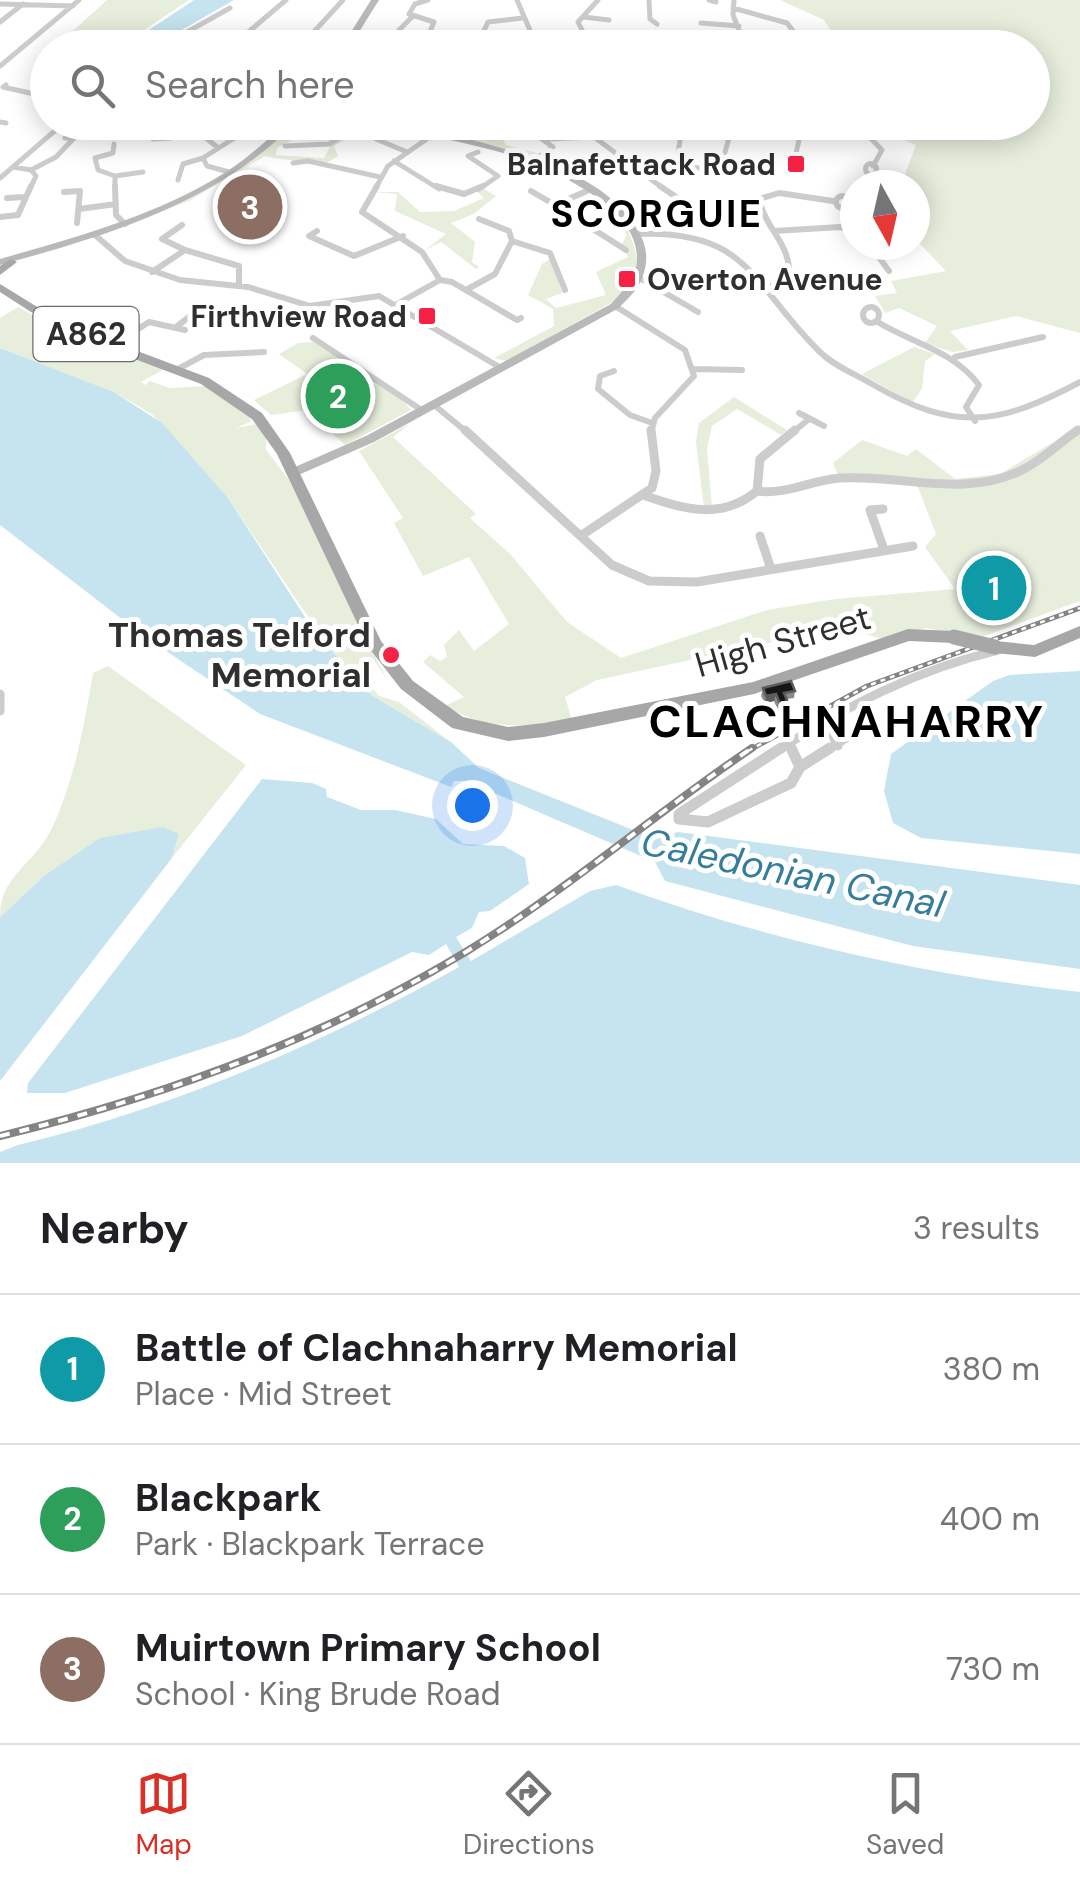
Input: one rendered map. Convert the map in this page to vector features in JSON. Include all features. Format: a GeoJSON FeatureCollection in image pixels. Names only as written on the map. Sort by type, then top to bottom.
{"type":"FeatureCollection","features":[{"type":"Feature","properties":{"kind":"main road","name":"A862"},"geometry":{"type":"LineString","coordinates":[[0,288],[112,346],[178,369],[228,394],[257,416],[292,473]]}},
{"type":"Feature","properties":{"kind":"main road","name":"High Street"},"geometry":{"type":"LineString","coordinates":[[292,473],[358,614],[390,666],[426,702],[474,728],[508,734],[544,730],[754,688],[908,635],[954,637],[998,648]]}},
{"type":"Feature","properties":{"kind":"main road","name":"A862"},"geometry":{"type":"LineString","coordinates":[[998,648],[1046,648],[1080,632]]}},
{"type":"Feature","properties":{"kind":"street"},"geometry":{"type":"LineString","coordinates":[[44,30],[79,0]]}},
{"type":"Feature","properties":{"kind":"street"},"geometry":{"type":"LineString","coordinates":[[250,30],[286,0]]}},
{"type":"Feature","properties":{"kind":"street"},"geometry":{"type":"LineString","coordinates":[[316,30],[342,0]]}},
{"type":"Feature","properties":{"kind":"street"},"geometry":{"type":"LineString","coordinates":[[356,30],[375,0]]}},
{"type":"Feature","properties":{"kind":"street"},"geometry":{"type":"LineString","coordinates":[[399,30],[412,17],[413,6],[428,0]]}},
{"type":"Feature","properties":{"kind":"street"},"geometry":{"type":"LineString","coordinates":[[518,0],[528,30]]}},
{"type":"Feature","properties":{"kind":"street"},"geometry":{"type":"LineString","coordinates":[[583,30],[578,22],[598,0]]}},
{"type":"Feature","properties":{"kind":"street"},"geometry":{"type":"LineString","coordinates":[[649,0],[650,19],[658,24]]}},
{"type":"Feature","properties":{"kind":"street"},"geometry":{"type":"LineString","coordinates":[[734,0],[738,30]]}},
{"type":"Feature","properties":{"kind":"street"},"geometry":{"type":"LineString","coordinates":[[0,4],[73,6]]}},
{"type":"Feature","properties":{"kind":"street"},"geometry":{"type":"LineString","coordinates":[[0,22],[23,4]]}},
{"type":"Feature","properties":{"kind":"street"},"geometry":{"type":"LineString","coordinates":[[194,30],[230,8]]}},
{"type":"Feature","properties":{"kind":"street"},"geometry":{"type":"LineString","coordinates":[[733,8],[780,20],[798,30]]}},
{"type":"Feature","properties":{"kind":"street"},"geometry":{"type":"LineString","coordinates":[[583,16],[605,20]]}},
{"type":"Feature","properties":{"kind":"street"},"geometry":{"type":"LineString","coordinates":[[412,17],[435,24],[432,30]]}},
{"type":"Feature","properties":{"kind":"street"},"geometry":{"type":"LineString","coordinates":[[485,30],[488,22],[522,18]]}},
{"type":"Feature","properties":{"kind":"street"},"geometry":{"type":"LineString","coordinates":[[704,26],[739,26]]}},
{"type":"Feature","properties":{"kind":"street"},"geometry":{"type":"LineString","coordinates":[[0,66],[30,41]]}},
{"type":"Feature","properties":{"kind":"street"},"geometry":{"type":"LineString","coordinates":[[3,84],[30,92]]}},
{"type":"Feature","properties":{"kind":"street"},"geometry":{"type":"LineString","coordinates":[[0,178],[43,140]]}},
{"type":"Feature","properties":{"kind":"street"},"geometry":{"type":"LineString","coordinates":[[12,167],[31,170],[56,158],[72,140]]}},
{"type":"Feature","properties":{"kind":"street"},"geometry":{"type":"LineString","coordinates":[[209,140],[217,147]]}},
{"type":"Feature","properties":{"kind":"street"},"geometry":{"type":"LineString","coordinates":[[177,174],[186,162],[203,158],[227,140]]}},
{"type":"Feature","properties":{"kind":"street"},"geometry":{"type":"LineString","coordinates":[[3,265],[125,224],[229,172],[269,140]]}},
{"type":"Feature","properties":{"kind":"street"},"geometry":{"type":"LineString","coordinates":[[285,146],[337,140]]}},
{"type":"Feature","properties":{"kind":"street"},"geometry":{"type":"LineString","coordinates":[[425,140],[380,176],[363,204],[362,215],[414,243],[440,280],[466,290],[517,320],[522,318]]}},
{"type":"Feature","properties":{"kind":"street"},"geometry":{"type":"LineString","coordinates":[[292,473],[428,408],[615,306],[640,279],[644,253],[637,234],[621,214],[589,190],[533,160],[457,140]]}},
{"type":"Feature","properties":{"kind":"street"},"geometry":{"type":"LineString","coordinates":[[533,160],[552,150],[548,140],[600,140]]}},
{"type":"Feature","properties":{"kind":"street"},"geometry":{"type":"LineString","coordinates":[[680,140],[677,158],[692,167],[719,174],[728,140]]}},
{"type":"Feature","properties":{"kind":"street"},"geometry":{"type":"LineString","coordinates":[[795,158],[798,140]]}},
{"type":"Feature","properties":{"kind":"street"},"geometry":{"type":"LineString","coordinates":[[872,140],[882,150],[872,166]]}},
{"type":"Feature","properties":{"kind":"street"},"geometry":{"type":"LineString","coordinates":[[596,141],[705,217]]}},
{"type":"Feature","properties":{"kind":"street"},"geometry":{"type":"LineString","coordinates":[[377,142],[407,152]]}},
{"type":"Feature","properties":{"kind":"street"},"geometry":{"type":"LineString","coordinates":[[114,144],[113,154],[95,158],[98,170],[115,176],[143,172]]}},
{"type":"Feature","properties":{"kind":"street"},"geometry":{"type":"LineString","coordinates":[[460,159],[478,152]]}},
{"type":"Feature","properties":{"kind":"street"},"geometry":{"type":"LineString","coordinates":[[394,161],[405,164],[436,191],[450,194],[498,176],[468,156]]}},
{"type":"Feature","properties":{"kind":"street"},"geometry":{"type":"LineString","coordinates":[[203,158],[207,166],[229,172]]}},
{"type":"Feature","properties":{"kind":"street"},"geometry":{"type":"LineString","coordinates":[[293,163],[308,161],[380,176]]}},
{"type":"Feature","properties":{"kind":"street"},"geometry":{"type":"LineString","coordinates":[[0,217],[22,216],[36,176],[31,170]]}},
{"type":"Feature","properties":{"kind":"street"},"geometry":{"type":"LineString","coordinates":[[115,176],[117,218],[125,224]]}},
{"type":"Feature","properties":{"kind":"street"},"geometry":{"type":"LineString","coordinates":[[555,204],[589,190]]}},
{"type":"Feature","properties":{"kind":"street"},"geometry":{"type":"LineString","coordinates":[[64,192],[80,191],[77,223]]}},
{"type":"Feature","properties":{"kind":"street"},"geometry":{"type":"LineString","coordinates":[[531,192],[619,241],[626,250]]}},
{"type":"Feature","properties":{"kind":"street"},"geometry":{"type":"LineString","coordinates":[[767,287],[793,276],[790,254],[758,202],[765,194],[834,201]]}},
{"type":"Feature","properties":{"kind":"street"},"geometry":{"type":"LineString","coordinates":[[6,198],[26,198]]}},
{"type":"Feature","properties":{"kind":"street"},"geometry":{"type":"LineString","coordinates":[[79,209],[116,204]]}},
{"type":"Feature","properties":{"kind":"street"},"geometry":{"type":"LineString","coordinates":[[685,214],[696,211]]}},
{"type":"Feature","properties":{"kind":"street"},"geometry":{"type":"LineString","coordinates":[[466,290],[492,277],[512,241],[511,233],[493,220],[479,219]]}},
{"type":"Feature","properties":{"kind":"street"},"geometry":{"type":"LineString","coordinates":[[182,225],[162,238],[185,250],[239,266],[239,286]]}},
{"type":"Feature","properties":{"kind":"street"},"geometry":{"type":"LineString","coordinates":[[774,231],[840,227]]}},
{"type":"Feature","properties":{"kind":"street"},"geometry":{"type":"LineString","coordinates":[[317,232],[308,236],[358,256],[403,236]]}},
{"type":"Feature","properties":{"kind":"street"},"geometry":{"type":"LineString","coordinates":[[637,234],[673,234],[719,244],[738,256],[822,354],[916,410],[953,421],[975,421],[1016,412],[1080,382]]}},
{"type":"Feature","properties":{"kind":"street"},"geometry":{"type":"LineString","coordinates":[[95,235],[125,261],[152,272],[239,286],[310,306],[370,295],[396,304],[501,368]]}},
{"type":"Feature","properties":{"kind":"street"},"geometry":{"type":"LineString","coordinates":[[512,241],[550,253],[564,287],[575,283]]}},
{"type":"Feature","properties":{"kind":"street"},"geometry":{"type":"LineString","coordinates":[[152,272],[185,250]]}},
{"type":"Feature","properties":{"kind":"street"},"geometry":{"type":"LineString","coordinates":[[881,260],[889,271]]}},
{"type":"Feature","properties":{"kind":"street"},"geometry":{"type":"LineString","coordinates":[[640,279],[698,312]]}},
{"type":"Feature","properties":{"kind":"street"},"geometry":{"type":"LineString","coordinates":[[396,304],[440,280]]}},
{"type":"Feature","properties":{"kind":"street"},"geometry":{"type":"LineString","coordinates":[[615,306],[677,343],[690,357],[694,369],[686,392],[652,423]]}},
{"type":"Feature","properties":{"kind":"street"},"geometry":{"type":"LineString","coordinates":[[81,310],[134,332]]}},
{"type":"Feature","properties":{"kind":"street"},"geometry":{"type":"LineString","coordinates":[[88,322],[98,317]]}},
{"type":"Feature","properties":{"kind":"street"},"geometry":{"type":"LineString","coordinates":[[112,346],[154,321],[180,329],[188,317]]}},
{"type":"Feature","properties":{"kind":"street"},"geometry":{"type":"LineString","coordinates":[[876,321],[909,341],[955,357],[979,385],[966,407],[975,421]]}},
{"type":"Feature","properties":{"kind":"street"},"geometry":{"type":"LineString","coordinates":[[955,357],[1043,337]]}},
{"type":"Feature","properties":{"kind":"street"},"geometry":{"type":"LineString","coordinates":[[313,338],[428,408],[612,564],[649,581],[697,582],[882,547],[912,546]]}},
{"type":"Feature","properties":{"kind":"street"},"geometry":{"type":"LineString","coordinates":[[1024,339],[1031,347]]}},
{"type":"Feature","properties":{"kind":"street"},"geometry":{"type":"LineString","coordinates":[[178,369],[204,355],[264,352]]}},
{"type":"Feature","properties":{"kind":"street"},"geometry":{"type":"LineString","coordinates":[[694,369],[743,370]]}},
{"type":"Feature","properties":{"kind":"street"},"geometry":{"type":"LineString","coordinates":[[614,371],[600,376],[598,389],[630,415],[652,423]]}},
{"type":"Feature","properties":{"kind":"street"},"geometry":{"type":"LineString","coordinates":[[799,414],[824,426]]}},
{"type":"Feature","properties":{"kind":"street"},"geometry":{"type":"LineString","coordinates":[[757,491],[756,463],[809,419]]}},
{"type":"Feature","properties":{"kind":"street"},"geometry":{"type":"LineString","coordinates":[[582,535],[646,496],[659,471],[652,423]]}},
{"type":"Feature","properties":{"kind":"street"},"geometry":{"type":"LineString","coordinates":[[646,496],[712,512],[737,506],[757,491],[784,494],[846,478],[940,484],[994,480],[1034,464],[1080,429]]}},
{"type":"Feature","properties":{"kind":"street"},"geometry":{"type":"LineString","coordinates":[[870,510],[882,547]]}},
{"type":"Feature","properties":{"kind":"street"},"geometry":{"type":"LineString","coordinates":[[856,511],[883,510]]}},
{"type":"Feature","properties":{"kind":"street"},"geometry":{"type":"LineString","coordinates":[[761,535],[772,570]]}},
{"type":"Feature","properties":{"kind":"street"},"geometry":{"type":"LineString","coordinates":[[877,734],[866,725],[800,767],[791,783],[708,822],[679,819],[679,814],[853,702],[944,663],[984,658],[998,648]]}},
{"type":"Feature","properties":{"kind":"street"},"geometry":{"type":"LineString","coordinates":[[0,694],[0,712]]}},
{"type":"Feature","properties":{"kind":"street"},"geometry":{"type":"LineString","coordinates":[[825,720],[838,746]]}},
{"type":"Feature","properties":{"kind":"street"},"geometry":{"type":"LineString","coordinates":[[789,743],[800,767]]}},
{"type":"Feature","properties":{"kind":"green space"},"geometry":{"type":"Polygon","coordinates":[[[107,0],[189,0],[144,30],[74,30],[107,0]]]}},
{"type":"Feature","properties":{"kind":"green space"},"geometry":{"type":"Polygon","coordinates":[[[780,0],[1080,0],[1080,333],[1016,316],[950,331],[968,350],[952,352],[925,343],[937,326],[899,308],[885,313],[875,296],[897,293],[891,281],[946,271],[930,254],[930,170],[907,170],[916,145],[904,140],[1050,140],[1050,30],[830,30],[824,20],[780,0]]]}},
{"type":"Feature","properties":{"kind":"green space"},"geometry":{"type":"Polygon","coordinates":[[[275,140],[292,140],[277,148],[276,155],[324,158],[331,145],[345,140],[334,146],[338,156],[325,164],[265,156],[189,201],[155,214],[239,169],[275,140]]]}},
{"type":"Feature","properties":{"kind":"green space"},"geometry":{"type":"Polygon","coordinates":[[[471,140],[503,140],[506,145],[541,154],[529,157],[471,140]]]}},
{"type":"Feature","properties":{"kind":"green space"},"geometry":{"type":"Polygon","coordinates":[[[482,188],[496,196],[474,214],[451,223],[475,242],[472,262],[479,267],[476,269],[441,242],[425,250],[446,234],[395,211],[397,194],[375,192],[398,192],[420,212],[454,211],[484,198],[475,190],[482,188]]]}},
{"type":"Feature","properties":{"kind":"green space"},"geometry":{"type":"Polygon","coordinates":[[[587,195],[618,214],[634,245],[639,269],[618,299],[506,361],[494,358],[554,326],[553,309],[528,295],[542,264],[551,258],[562,293],[546,299],[556,308],[606,295],[596,272],[628,257],[625,252],[630,249],[622,244],[627,235],[591,199],[580,197],[587,195]]]}},
{"type":"Feature","properties":{"kind":"green space"},"geometry":{"type":"Polygon","coordinates":[[[18,307],[53,327],[166,368],[141,382],[145,385],[150,381],[169,388],[206,386],[252,417],[236,428],[257,424],[266,434],[266,450],[289,480],[387,680],[372,657],[355,666],[379,696],[399,702],[448,740],[371,695],[342,667],[228,498],[152,414],[114,392],[0,348],[0,318],[18,307]]]}},
{"type":"Feature","properties":{"kind":"green space"},"geometry":{"type":"Polygon","coordinates":[[[314,342],[402,400],[411,410],[345,445],[308,410],[271,415],[254,400],[307,374],[279,354],[298,343],[314,342]]]}},
{"type":"Feature","properties":{"kind":"green space"},"geometry":{"type":"Polygon","coordinates":[[[914,347],[935,354],[925,361],[922,389],[912,403],[862,374],[914,347]]]}},
{"type":"Feature","properties":{"kind":"green space"},"geometry":{"type":"Polygon","coordinates":[[[734,397],[787,430],[781,435],[737,409],[712,426],[707,448],[712,508],[704,508],[696,442],[699,423],[734,397]]]}},
{"type":"Feature","properties":{"kind":"green space"},"geometry":{"type":"Polygon","coordinates":[[[411,423],[393,437],[476,514],[470,518],[511,555],[567,622],[621,658],[767,610],[835,599],[955,589],[925,547],[936,534],[917,485],[840,481],[833,463],[862,440],[907,456],[916,449],[955,479],[1000,474],[1080,426],[1080,601],[979,638],[926,628],[883,639],[850,630],[820,632],[597,680],[565,697],[572,720],[507,725],[478,720],[445,706],[464,697],[423,662],[430,655],[440,661],[447,657],[444,645],[459,630],[474,651],[509,624],[469,557],[423,576],[394,523],[403,518],[359,451],[411,423]]]}},
{"type":"Feature","properties":{"kind":"green space"},"geometry":{"type":"Polygon","coordinates":[[[108,666],[246,765],[172,858],[179,834],[44,876],[0,917],[5,891],[50,832],[77,754],[93,673],[108,666]]]}},
{"type":"Feature","properties":{"kind":"water"},"geometry":{"type":"Polygon","coordinates":[[[194,0],[234,0],[182,30],[149,30],[194,0]]]}},
{"type":"Feature","properties":{"kind":"water","name":"Caledonian Canal"},"geometry":{"type":"Polygon","coordinates":[[[0,348],[114,392],[162,423],[228,498],[314,631],[371,695],[451,742],[479,768],[653,838],[678,832],[1080,885],[1080,969],[913,946],[665,881],[655,862],[466,781],[454,781],[451,787],[260,714],[145,637],[0,525],[0,348]]]}},
{"type":"Feature","properties":{"kind":"water"},"geometry":{"type":"Polygon","coordinates":[[[1080,671],[1080,854],[921,838],[893,823],[884,791],[891,754],[993,681],[1009,675],[1080,671]]]}},
{"type":"Feature","properties":{"kind":"water"},"geometry":{"type":"Polygon","coordinates":[[[262,779],[312,783],[326,789],[327,797],[361,810],[395,810],[436,819],[463,844],[504,846],[525,858],[529,884],[490,911],[479,912],[472,928],[456,937],[471,961],[590,891],[616,885],[729,922],[845,952],[962,976],[1080,992],[1080,1163],[0,1163],[0,1152],[18,1145],[190,1093],[299,1048],[459,967],[446,944],[429,955],[412,952],[242,1036],[65,1093],[27,1093],[28,1083],[262,779]]]}},
{"type":"Feature","properties":{"kind":"water"},"geometry":{"type":"Polygon","coordinates":[[[163,827],[179,834],[172,858],[0,1081],[0,917],[44,876],[100,838],[163,827]]]}},
{"type":"Feature","properties":{"kind":"building"},"geometry":{"type":"Polygon","coordinates":[[[791,681],[795,691],[784,693],[787,700],[781,706],[776,694],[766,696],[763,688],[791,681]]]}},
{"type":"Feature","properties":{"kind":"railway"},"geometry":{"type":"LineString","coordinates":[[748,751],[867,686],[1080,608]]}},
{"type":"Feature","properties":{"kind":"railway"},"geometry":{"type":"LineString","coordinates":[[0,1136],[197,1078],[262,1054],[386,997],[505,927],[752,748]]}},
{"type":"Feature","properties":{"kind":"place","name":"Balnafettack Road"},"geometry":{"type":"Point","coordinates":[796,164]}},
{"type":"Feature","properties":{"kind":"place","name":"Muirtown Primary School"},"geometry":{"type":"Point","coordinates":[250,207]}},
{"type":"Feature","properties":{"kind":"place","name":"Overton Avenue"},"geometry":{"type":"Point","coordinates":[627,279]}},
{"type":"Feature","properties":{"kind":"place","name":"Firthview Road"},"geometry":{"type":"Point","coordinates":[427,316]}},
{"type":"Feature","properties":{"kind":"place","name":"Blackpark"},"geometry":{"type":"Point","coordinates":[338,396]}},
{"type":"Feature","properties":{"kind":"place","name":"Battle of Clachnaharry Memorial"},"geometry":{"type":"Point","coordinates":[994,588]}},
{"type":"Feature","properties":{"kind":"place","name":"Thomas Telford Memorial"},"geometry":{"type":"Point","coordinates":[391,655]}},
{"type":"Feature","properties":{"kind":"district","name":"SCORGUIE"},"geometry":{"type":"Point","coordinates":[657,214]}},
{"type":"Feature","properties":{"kind":"district","name":"CLACHNAHARRY"},"geometry":{"type":"Point","coordinates":[847,721]}}]}
